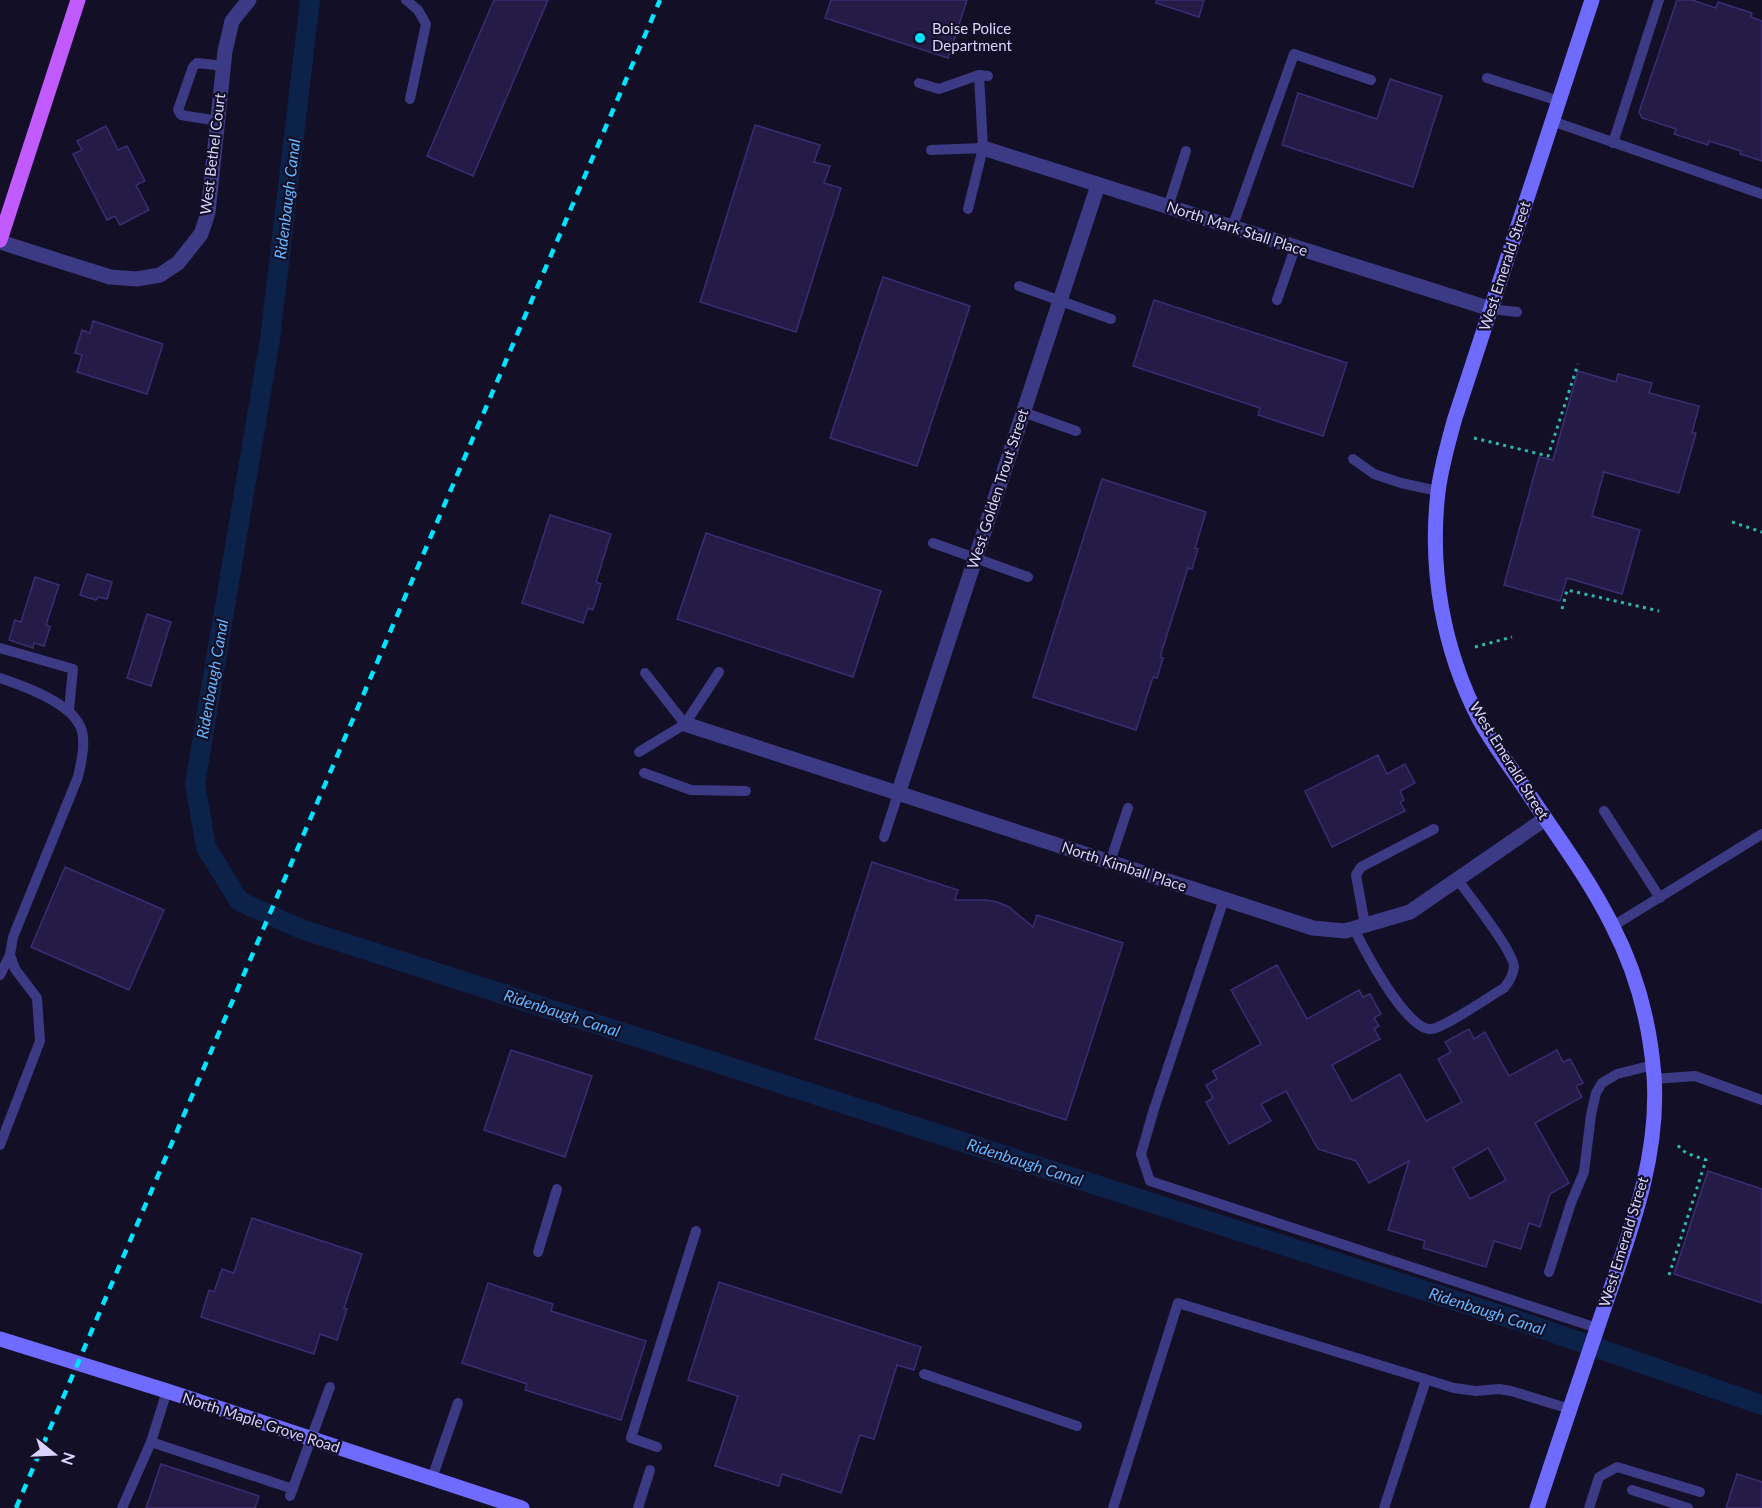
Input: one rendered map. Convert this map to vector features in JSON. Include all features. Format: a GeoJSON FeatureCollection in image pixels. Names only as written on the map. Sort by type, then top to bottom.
{"type":"FeatureCollection","features":[{"type":"Feature","properties":{"kind":"main road"},"geometry":{"type":"LineString","coordinates":[[0,241],[78,0]]}},
{"type":"Feature","properties":{"kind":"main road","name":"West Emerald Street"},"geometry":{"type":"LineString","coordinates":[[1537,1508],[1641,1195],[1650,1152],[1654,1114],[1653,1072],[1637,983],[1613,927],[1596,896],[1480,720],[1465,688],[1450,647],[1440,606],[1435,558],[1435,527],[1443,460],[1455,418],[1592,0]]}},
{"type":"Feature","properties":{"kind":"main road","name":"North Maple Grove Road"},"geometry":{"type":"LineString","coordinates":[[0,1340],[167,1391],[522,1508]]}},
{"type":"Feature","properties":{"kind":"street","name":"West Bethel Court"},"geometry":{"type":"LineString","coordinates":[[0,241],[110,277],[137,279],[160,275],[178,262],[201,234],[208,213],[225,51],[232,21],[249,0]]}},
{"type":"Feature","properties":{"kind":"street","name":"North Mark Stall Place"},"geometry":{"type":"LineString","coordinates":[[983,148],[1491,309]]}},
{"type":"Feature","properties":{"kind":"street","name":"West Golden Trout Street"},"geometry":{"type":"LineString","coordinates":[[898,794],[1098,185]]}},
{"type":"Feature","properties":{"kind":"street","name":"North Kimball Place"},"geometry":{"type":"LineString","coordinates":[[685,724],[1313,928],[1345,931],[1410,912],[1545,819]]}},
{"type":"Feature","properties":{"kind":"lane"},"geometry":{"type":"LineString","coordinates":[[406,0],[418,10],[426,24],[410,99]]}},
{"type":"Feature","properties":{"kind":"lane"},"geometry":{"type":"LineString","coordinates":[[1613,143],[1659,0]]}},
{"type":"Feature","properties":{"kind":"lane"},"geometry":{"type":"LineString","coordinates":[[1232,228],[1294,54],[1371,80]]}},
{"type":"Feature","properties":{"kind":"lane"},"geometry":{"type":"LineString","coordinates":[[218,121],[182,115],[178,110],[193,67],[197,63],[224,66]]}},
{"type":"Feature","properties":{"kind":"lane"},"geometry":{"type":"LineString","coordinates":[[919,83],[939,89],[983,75],[983,148],[968,209]]}},
{"type":"Feature","properties":{"kind":"lane"},"geometry":{"type":"LineString","coordinates":[[1487,78],[1559,102]]}},
{"type":"Feature","properties":{"kind":"lane"},"geometry":{"type":"LineString","coordinates":[[1552,121],[1762,194]]}},
{"type":"Feature","properties":{"kind":"lane"},"geometry":{"type":"LineString","coordinates":[[931,150],[983,148]]}},
{"type":"Feature","properties":{"kind":"lane"},"geometry":{"type":"LineString","coordinates":[[1168,207],[1186,151]]}},
{"type":"Feature","properties":{"kind":"lane"},"geometry":{"type":"LineString","coordinates":[[1277,300],[1295,248]]}},
{"type":"Feature","properties":{"kind":"lane"},"geometry":{"type":"LineString","coordinates":[[1018,286],[1111,319]]}},
{"type":"Feature","properties":{"kind":"lane"},"geometry":{"type":"LineString","coordinates":[[1491,309],[1517,312]]}},
{"type":"Feature","properties":{"kind":"lane"},"geometry":{"type":"LineString","coordinates":[[1023,412],[1076,431]]}},
{"type":"Feature","properties":{"kind":"lane"},"geometry":{"type":"LineString","coordinates":[[1353,459],[1374,474],[1438,491]]}},
{"type":"Feature","properties":{"kind":"lane"},"geometry":{"type":"LineString","coordinates":[[933,543],[1028,577]]}},
{"type":"Feature","properties":{"kind":"lane"},"geometry":{"type":"LineString","coordinates":[[0,648],[73,669],[69,710]]}},
{"type":"Feature","properties":{"kind":"lane"},"geometry":{"type":"LineString","coordinates":[[639,752],[685,724],[719,672]]}},
{"type":"Feature","properties":{"kind":"lane"},"geometry":{"type":"LineString","coordinates":[[645,674],[685,724]]}},
{"type":"Feature","properties":{"kind":"lane"},"geometry":{"type":"LineString","coordinates":[[0,678],[41,694],[69,710],[81,727],[83,752],[78,777],[13,936],[10,955],[0,975]]}},
{"type":"Feature","properties":{"kind":"lane"},"geometry":{"type":"LineString","coordinates":[[644,773],[691,790],[746,791]]}},
{"type":"Feature","properties":{"kind":"lane"},"geometry":{"type":"LineString","coordinates":[[885,837],[898,794]]}},
{"type":"Feature","properties":{"kind":"lane"},"geometry":{"type":"LineString","coordinates":[[1110,862],[1128,808]]}},
{"type":"Feature","properties":{"kind":"lane"},"geometry":{"type":"LineString","coordinates":[[1604,811],[1660,898]]}},
{"type":"Feature","properties":{"kind":"lane"},"geometry":{"type":"LineString","coordinates":[[1434,829],[1363,865],[1356,875],[1360,926],[1371,961],[1401,1007],[1413,1021],[1424,1028],[1431,1029],[1443,1024],[1504,988],[1510,980],[1514,967],[1509,952],[1457,879]]}},
{"type":"Feature","properties":{"kind":"lane"},"geometry":{"type":"LineString","coordinates":[[1613,927],[1762,834]]}},
{"type":"Feature","properties":{"kind":"lane"},"geometry":{"type":"LineString","coordinates":[[1224,899],[1141,1154],[1150,1181],[1597,1331]]}},
{"type":"Feature","properties":{"kind":"lane"},"geometry":{"type":"LineString","coordinates":[[0,1145],[40,1041],[37,998],[15,969],[10,955]]}},
{"type":"Feature","properties":{"kind":"lane"},"geometry":{"type":"LineString","coordinates":[[1549,1272],[1571,1203],[1584,1172],[1591,1115],[1596,1093],[1602,1083],[1617,1074],[1653,1072],[1695,1076],[1762,1100]]}},
{"type":"Feature","properties":{"kind":"lane"},"geometry":{"type":"LineString","coordinates":[[538,1252],[557,1189]]}},
{"type":"Feature","properties":{"kind":"lane"},"geometry":{"type":"LineString","coordinates":[[657,1447],[631,1438],[696,1231]]}},
{"type":"Feature","properties":{"kind":"lane"},"geometry":{"type":"LineString","coordinates":[[1113,1508],[1178,1303],[1454,1388],[1476,1391],[1511,1390],[1570,1409]]}},
{"type":"Feature","properties":{"kind":"lane"},"geometry":{"type":"LineString","coordinates":[[924,1374],[1077,1426]]}},
{"type":"Feature","properties":{"kind":"lane"},"geometry":{"type":"LineString","coordinates":[[1384,1508],[1426,1380]]}},
{"type":"Feature","properties":{"kind":"lane"},"geometry":{"type":"LineString","coordinates":[[151,1442],[291,1492],[330,1386]]}},
{"type":"Feature","properties":{"kind":"lane"},"geometry":{"type":"LineString","coordinates":[[122,1508],[151,1442],[167,1391]]}},
{"type":"Feature","properties":{"kind":"lane"},"geometry":{"type":"LineString","coordinates":[[432,1478],[458,1403]]}},
{"type":"Feature","properties":{"kind":"lane"},"geometry":{"type":"LineString","coordinates":[[1589,1508],[1599,1477],[1617,1467],[1700,1492]]}},
{"type":"Feature","properties":{"kind":"lane"},"geometry":{"type":"LineString","coordinates":[[638,1508],[650,1470]]}},
{"type":"Feature","properties":{"kind":"lane"},"geometry":{"type":"LineString","coordinates":[[1632,1490],[1688,1508]]}},
{"type":"Feature","properties":{"kind":"path"},"geometry":{"type":"LineString","coordinates":[[1474,438],[1548,456],[1578,364]]}},
{"type":"Feature","properties":{"kind":"path"},"geometry":{"type":"LineString","coordinates":[[1732,522],[1762,532]]}},
{"type":"Feature","properties":{"kind":"path"},"geometry":{"type":"LineString","coordinates":[[1562,609],[1567,590],[1659,611]]}},
{"type":"Feature","properties":{"kind":"path"},"geometry":{"type":"LineString","coordinates":[[1475,647],[1512,637]]}},
{"type":"Feature","properties":{"kind":"path"},"geometry":{"type":"LineString","coordinates":[[1669,1275],[1706,1160],[1686,1153],[1675,1143]]}},
{"type":"Feature","properties":{"kind":"building"},"geometry":{"type":"Polygon","coordinates":[[[494,0],[548,0],[473,176],[427,156],[494,0]]]}},
{"type":"Feature","properties":{"kind":"building","name":"Boise Police Department"},"geometry":{"type":"Polygon","coordinates":[[[831,0],[967,0],[948,58],[825,18],[831,0]]]}},
{"type":"Feature","properties":{"kind":"building"},"geometry":{"type":"Polygon","coordinates":[[[1157,0],[1204,0],[1199,17],[1156,3],[1157,0]]]}},
{"type":"Feature","properties":{"kind":"building"},"geometry":{"type":"Polygon","coordinates":[[[1677,0],[1692,0],[1716,8],[1718,2],[1752,13],[1751,17],[1762,21],[1762,161],[1740,154],[1741,151],[1709,141],[1708,145],[1674,134],[1676,129],[1642,118],[1639,112],[1677,0]]]}},
{"type":"Feature","properties":{"kind":"building"},"geometry":{"type":"Polygon","coordinates":[[[1390,79],[1442,96],[1413,187],[1282,145],[1298,93],[1377,119],[1390,79]]]}},
{"type":"Feature","properties":{"kind":"building"},"geometry":{"type":"Polygon","coordinates":[[[755,125],[820,145],[814,162],[830,166],[824,183],[841,188],[796,332],[700,302],[755,125]]]}},
{"type":"Feature","properties":{"kind":"building"},"geometry":{"type":"Polygon","coordinates":[[[106,126],[118,150],[127,146],[145,181],[136,185],[149,210],[120,225],[115,216],[107,220],[73,154],[82,150],[77,141],[106,126]]]}},
{"type":"Feature","properties":{"kind":"building"},"geometry":{"type":"Polygon","coordinates":[[[883,277],[970,306],[917,466],[830,438],[883,277]]]}},
{"type":"Feature","properties":{"kind":"building"},"geometry":{"type":"Polygon","coordinates":[[[1154,300],[1347,363],[1323,436],[1258,415],[1260,408],[1133,366],[1154,300]]]}},
{"type":"Feature","properties":{"kind":"building"},"geometry":{"type":"Polygon","coordinates":[[[93,321],[163,344],[147,394],[77,372],[82,355],[75,353],[82,330],[90,333],[93,321]]]}},
{"type":"Feature","properties":{"kind":"building"},"geometry":{"type":"Polygon","coordinates":[[[1578,371],[1616,382],[1618,374],[1652,383],[1649,393],[1699,406],[1692,433],[1696,433],[1679,493],[1604,472],[1592,516],[1640,530],[1622,594],[1567,578],[1560,601],[1504,585],[1539,457],[1553,460],[1578,371]]]}},
{"type":"Feature","properties":{"kind":"building"},"geometry":{"type":"Polygon","coordinates":[[[1102,479],[1206,512],[1195,548],[1198,549],[1192,569],[1188,568],[1160,657],[1163,658],[1157,678],[1153,677],[1136,730],[1033,697],[1102,479]]]}},
{"type":"Feature","properties":{"kind":"building"},"geometry":{"type":"Polygon","coordinates":[[[550,515],[611,534],[596,582],[601,584],[593,610],[588,608],[583,623],[522,603],[550,515]]]}},
{"type":"Feature","properties":{"kind":"building"},"geometry":{"type":"Polygon","coordinates":[[[706,533],[881,591],[853,677],[677,619],[706,533]]]}},
{"type":"Feature","properties":{"kind":"building"},"geometry":{"type":"Polygon","coordinates":[[[87,574],[112,582],[107,599],[98,597],[96,600],[80,595],[87,574]]]}},
{"type":"Feature","properties":{"kind":"building"},"geometry":{"type":"Polygon","coordinates":[[[35,577],[59,585],[46,625],[50,627],[44,646],[34,643],[33,648],[9,640],[15,620],[21,622],[35,577]]]}},
{"type":"Feature","properties":{"kind":"building"},"geometry":{"type":"Polygon","coordinates":[[[147,614],[171,622],[151,686],[127,678],[147,614]]]}},
{"type":"Feature","properties":{"kind":"building"},"geometry":{"type":"Polygon","coordinates":[[[1378,755],[1387,774],[1405,764],[1415,783],[1400,791],[1404,800],[1400,802],[1405,811],[1332,847],[1305,791],[1378,755]]]}},
{"type":"Feature","properties":{"kind":"building"},"geometry":{"type":"Polygon","coordinates":[[[872,862],[958,890],[955,900],[997,902],[1009,907],[1033,927],[1037,915],[1123,943],[1066,1120],[815,1039],[872,862]]]}},
{"type":"Feature","properties":{"kind":"building"},"geometry":{"type":"Polygon","coordinates":[[[65,867],[164,910],[129,990],[31,947],[65,867]]]}},
{"type":"Feature","properties":{"kind":"building"},"geometry":{"type":"Polygon","coordinates":[[[1277,965],[1307,1019],[1359,990],[1363,997],[1370,994],[1381,1014],[1374,1018],[1379,1026],[1374,1029],[1380,1039],[1332,1065],[1352,1101],[1400,1074],[1426,1121],[1462,1102],[1438,1059],[1451,1052],[1445,1042],[1469,1029],[1474,1039],[1485,1032],[1509,1076],[1557,1050],[1563,1062],[1570,1059],[1583,1083],[1576,1086],[1582,1097],[1535,1123],[1569,1183],[1550,1194],[1540,1227],[1529,1223],[1521,1249],[1494,1241],[1486,1267],[1423,1248],[1425,1241],[1388,1230],[1409,1161],[1369,1183],[1356,1161],[1318,1149],[1286,1091],[1261,1104],[1271,1121],[1229,1144],[1206,1102],[1213,1098],[1206,1085],[1217,1079],[1213,1071],[1261,1044],[1231,990],[1277,965]],[[1488,1148],[1453,1168],[1470,1199],[1506,1180],[1488,1148]]]}},
{"type":"Feature","properties":{"kind":"building"},"geometry":{"type":"Polygon","coordinates":[[[511,1050],[592,1076],[565,1157],[484,1130],[511,1050]]]}},
{"type":"Feature","properties":{"kind":"building"},"geometry":{"type":"Polygon","coordinates":[[[1708,1171],[1762,1189],[1762,1303],[1674,1274],[1708,1171]]]}},
{"type":"Feature","properties":{"kind":"building"},"geometry":{"type":"Polygon","coordinates":[[[252,1218],[362,1254],[344,1308],[347,1309],[337,1340],[320,1334],[314,1354],[201,1317],[209,1290],[214,1292],[222,1269],[234,1273],[252,1218]]]}},
{"type":"Feature","properties":{"kind":"building"},"geometry":{"type":"Polygon","coordinates":[[[719,1282],[921,1347],[914,1370],[897,1365],[874,1439],[860,1435],[841,1493],[782,1474],[779,1486],[715,1466],[738,1396],[688,1380],[719,1282]]]}},
{"type":"Feature","properties":{"kind":"building"},"geometry":{"type":"Polygon","coordinates":[[[488,1283],[553,1304],[551,1311],[646,1341],[621,1420],[525,1390],[527,1384],[462,1363],[488,1283]]]}},
{"type":"Feature","properties":{"kind":"building"},"geometry":{"type":"Polygon","coordinates":[[[161,1464],[259,1496],[255,1508],[146,1508],[161,1464]]]}},
{"type":"Feature","properties":{"kind":"building"},"geometry":{"type":"Polygon","coordinates":[[[1737,1474],[1762,1482],[1762,1508],[1726,1508],[1737,1474]]]}},
{"type":"Feature","properties":{"kind":"waterway","name":"Ridenbaugh Canal"},"geometry":{"type":"LineString","coordinates":[[310,0],[270,339],[195,784],[206,847],[239,901],[301,929],[1528,1324],[1762,1405]]}},
{"type":"Feature","properties":{"kind":"railway"},"geometry":{"type":"LineString","coordinates":[[16,1508],[660,0]]}},
{"type":"Feature","properties":{"kind":"place","name":"Boise Police Department"},"geometry":{"type":"Point","coordinates":[920,38]}}]}
